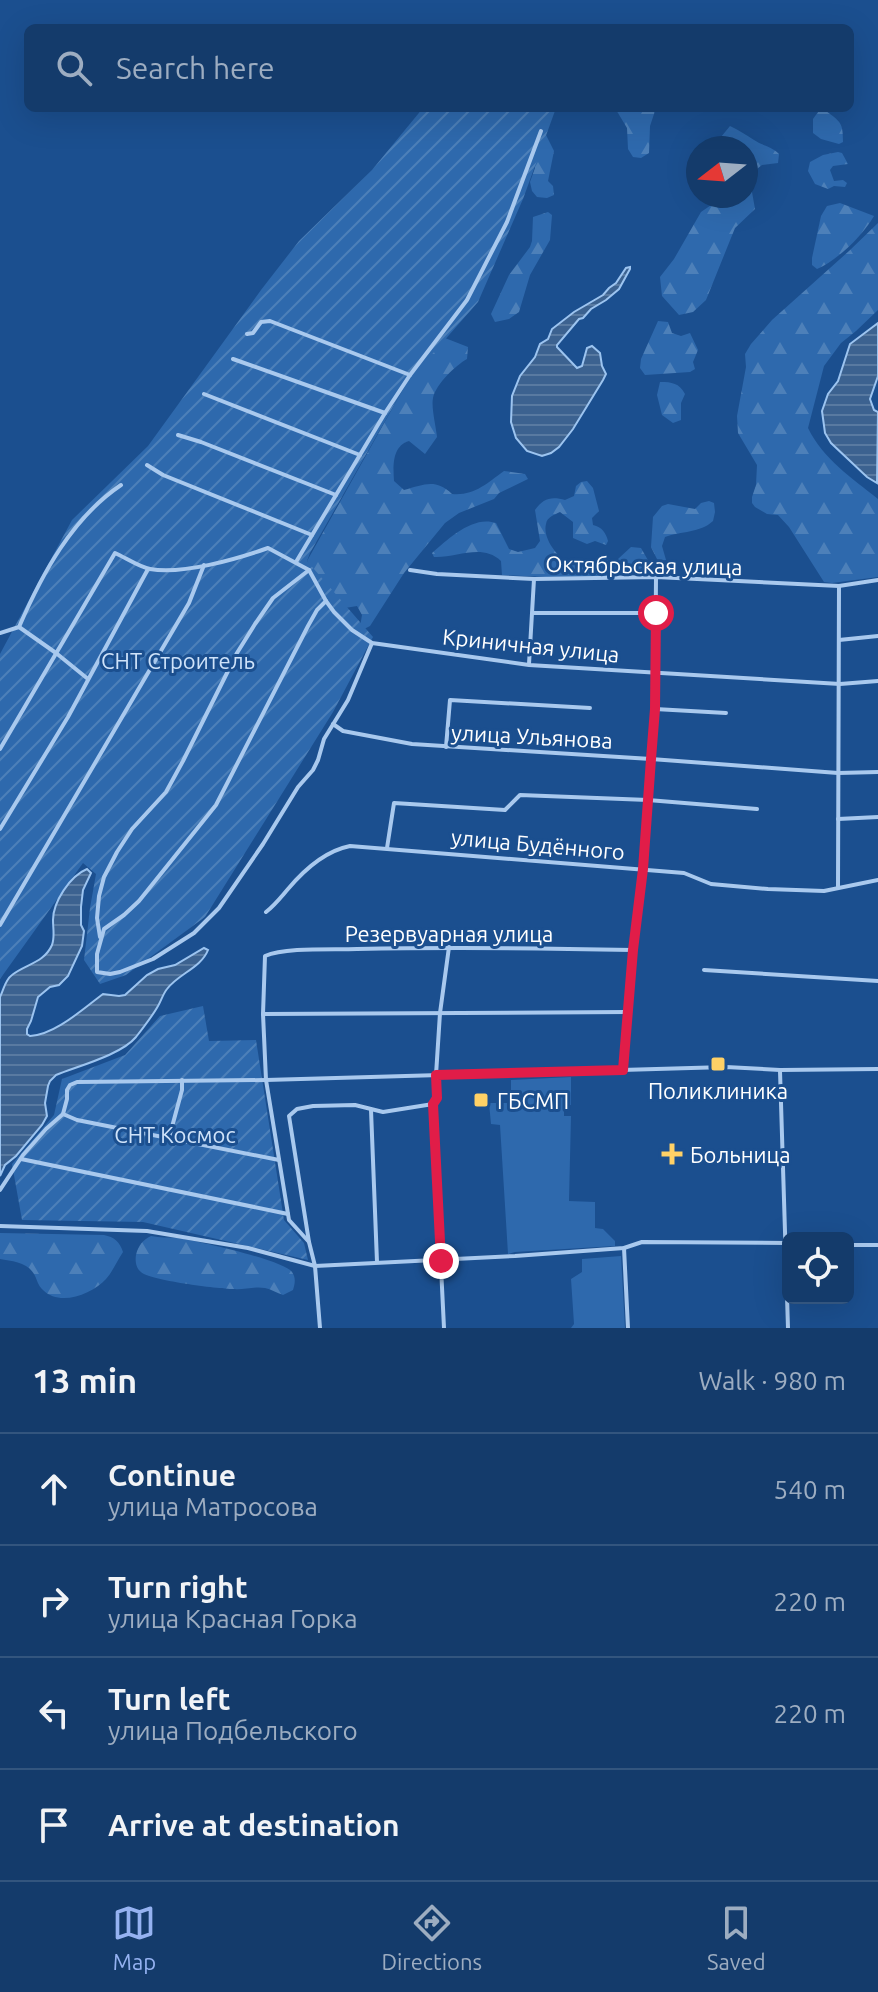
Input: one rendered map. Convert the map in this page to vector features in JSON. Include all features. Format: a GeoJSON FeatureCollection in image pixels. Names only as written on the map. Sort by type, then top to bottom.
{"type":"FeatureCollection","features":[{"type":"Feature","properties":{"kind":"street"},"geometry":{"type":"LineString","coordinates":[[296,562],[385,413],[410,375],[461,310],[507,222],[541,131]]}},
{"type":"Feature","properties":{"kind":"street"},"geometry":{"type":"LineString","coordinates":[[247,334],[253,333],[261,322],[270,321],[410,375]]}},
{"type":"Feature","properties":{"kind":"street"},"geometry":{"type":"LineString","coordinates":[[233,359],[385,413]]}},
{"type":"Feature","properties":{"kind":"street"},"geometry":{"type":"LineString","coordinates":[[204,394],[360,455]]}},
{"type":"Feature","properties":{"kind":"street"},"geometry":{"type":"LineString","coordinates":[[178,435],[336,495]]}},
{"type":"Feature","properties":{"kind":"street"},"geometry":{"type":"LineString","coordinates":[[147,465],[163,475],[312,535]]}},
{"type":"Feature","properties":{"kind":"street"},"geometry":{"type":"LineString","coordinates":[[0,633],[19,627],[66,540],[86,514],[121,485]]}},
{"type":"Feature","properties":{"kind":"street"},"geometry":{"type":"LineString","coordinates":[[0,749],[115,553],[148,569],[177,570],[268,548],[309,570],[341,620],[372,643],[356,684],[324,739],[313,770],[302,781],[241,876],[207,921],[153,959],[128,970],[110,974],[97,972],[97,954],[104,929],[139,901],[216,805],[308,626],[326,601]]}},
{"type":"Feature","properties":{"kind":"street"},"geometry":{"type":"LineString","coordinates":[[0,925],[189,603],[204,565]]}},
{"type":"Feature","properties":{"kind":"street"},"geometry":{"type":"LineString","coordinates":[[0,829],[68,717],[148,569]]}},
{"type":"Feature","properties":{"kind":"street"},"geometry":{"type":"LineString","coordinates":[[100,939],[97,918],[99,896],[104,877],[117,852],[132,829],[166,792],[255,624],[273,598],[309,570]]}},
{"type":"Feature","properties":{"kind":"street","name":"Октябрьская улица"},"geometry":{"type":"LineString","coordinates":[[410,570],[534,579],[656,577],[839,586],[878,580]]}},
{"type":"Feature","properties":{"kind":"street"},"geometry":{"type":"LineString","coordinates":[[623,1070],[655,709],[656,577]]}},
{"type":"Feature","properties":{"kind":"street"},"geometry":{"type":"LineString","coordinates":[[529,665],[534,579]]}},
{"type":"Feature","properties":{"kind":"street"},"geometry":{"type":"LineString","coordinates":[[838,887],[839,586]]}},
{"type":"Feature","properties":{"kind":"street"},"geometry":{"type":"LineString","coordinates":[[533,613],[656,613]]}},
{"type":"Feature","properties":{"kind":"street"},"geometry":{"type":"LineString","coordinates":[[19,627],[88,679]]}},
{"type":"Feature","properties":{"kind":"street"},"geometry":{"type":"LineString","coordinates":[[839,640],[878,636]]}},
{"type":"Feature","properties":{"kind":"street","name":"Криничная улица"},"geometry":{"type":"LineString","coordinates":[[372,643],[529,665],[840,684],[878,681]]}},
{"type":"Feature","properties":{"kind":"street"},"geometry":{"type":"LineString","coordinates":[[446,747],[450,700],[590,708]]}},
{"type":"Feature","properties":{"kind":"street"},"geometry":{"type":"LineString","coordinates":[[655,709],[726,713]]}},
{"type":"Feature","properties":{"kind":"street","name":"улица Ульянова"},"geometry":{"type":"LineString","coordinates":[[332,724],[343,731],[381,740],[446,747],[838,773],[878,772]]}},
{"type":"Feature","properties":{"kind":"street"},"geometry":{"type":"LineString","coordinates":[[387,848],[394,803],[505,810],[520,795],[648,800],[757,809]]}},
{"type":"Feature","properties":{"kind":"street"},"geometry":{"type":"LineString","coordinates":[[838,819],[878,817]]}},
{"type":"Feature","properties":{"kind":"street","name":"улица Будённого"},"geometry":{"type":"LineString","coordinates":[[266,912],[306,869],[338,848],[350,846],[684,873],[711,884],[739,886],[824,891],[878,880]]}},
{"type":"Feature","properties":{"kind":"street"},"geometry":{"type":"LineString","coordinates":[[444,1328],[433,1104],[437,1098],[440,1013],[449,947]]}},
{"type":"Feature","properties":{"kind":"street","name":"Резервуарная улица"},"geometry":{"type":"LineString","coordinates":[[263,1014],[265,956],[280,952],[449,947],[633,950]]}},
{"type":"Feature","properties":{"kind":"street"},"geometry":{"type":"LineString","coordinates":[[704,970],[878,981]]}},
{"type":"Feature","properties":{"kind":"street"},"geometry":{"type":"LineString","coordinates":[[309,1242],[289,1220],[266,1080],[263,1014],[628,1012]]}},
{"type":"Feature","properties":{"kind":"street"},"geometry":{"type":"LineString","coordinates":[[0,1190],[21,1159],[63,1114],[67,1090],[77,1082],[726,1067],[878,1069]]}},
{"type":"Feature","properties":{"kind":"street"},"geometry":{"type":"LineString","coordinates":[[780,1070],[787,1232]]}},
{"type":"Feature","properties":{"kind":"street"},"geometry":{"type":"LineString","coordinates":[[169,1138],[182,1080]]}},
{"type":"Feature","properties":{"kind":"street"},"geometry":{"type":"LineString","coordinates":[[320,1328],[315,1266],[289,1116],[297,1109],[313,1106],[355,1105],[383,1112],[433,1104]]}},
{"type":"Feature","properties":{"kind":"street"},"geometry":{"type":"LineString","coordinates":[[371,1110],[377,1262]]}},
{"type":"Feature","properties":{"kind":"street"},"geometry":{"type":"LineString","coordinates":[[63,1114],[77,1120],[279,1160]]}},
{"type":"Feature","properties":{"kind":"street"},"geometry":{"type":"LineString","coordinates":[[21,1159],[288,1214]]}},
{"type":"Feature","properties":{"kind":"street"},"geometry":{"type":"LineString","coordinates":[[0,1226],[147,1231],[248,1248],[315,1266],[624,1248],[642,1242],[782,1243]]}},
{"type":"Feature","properties":{"kind":"street"},"geometry":{"type":"LineString","coordinates":[[854,1245],[878,1245]]}},
{"type":"Feature","properties":{"kind":"street"},"geometry":{"type":"LineString","coordinates":[[624,1248],[628,1328]]}},
{"type":"Feature","properties":{"kind":"street"},"geometry":{"type":"LineString","coordinates":[[788,1304],[788,1328]]}},
{"type":"Feature","properties":{"kind":"green space","name":"СНТ Строитель"},"geometry":{"type":"Polygon","coordinates":[[[420,112],[555,112],[523,199],[478,302],[406,384],[307,561],[373,637],[333,712],[205,917],[126,975],[100,984],[84,960],[96,874],[83,863],[0,979],[0,654],[72,520],[148,446],[299,241],[372,170],[420,112]]]}},
{"type":"Feature","properties":{"kind":"green space"},"geometry":{"type":"Polygon","coordinates":[[[617,112],[655,112],[650,126],[649,153],[641,158],[633,157],[628,149],[627,128],[617,112]]]}},
{"type":"Feature","properties":{"kind":"green space"},"geometry":{"type":"Polygon","coordinates":[[[818,112],[827,112],[842,127],[843,142],[839,144],[821,139],[813,133],[813,119],[818,112]]]}},
{"type":"Feature","properties":{"kind":"green space"},"geometry":{"type":"Polygon","coordinates":[[[730,126],[747,136],[722,136],[730,126]]]}},
{"type":"Feature","properties":{"kind":"green space"},"geometry":{"type":"Polygon","coordinates":[[[544,131],[554,151],[548,181],[553,186],[554,195],[547,198],[537,197],[530,182],[535,168],[533,161],[544,131]]]}},
{"type":"Feature","properties":{"kind":"green space"},"geometry":{"type":"Polygon","coordinates":[[[758,142],[779,154],[778,163],[758,168],[758,142]]]}},
{"type":"Feature","properties":{"kind":"green space"},"geometry":{"type":"Polygon","coordinates":[[[842,153],[848,164],[833,166],[830,170],[834,181],[843,180],[847,183],[845,187],[828,189],[815,184],[808,171],[810,162],[842,153]]]}},
{"type":"Feature","properties":{"kind":"green space"},"geometry":{"type":"Polygon","coordinates":[[[840,203],[874,216],[849,246],[817,269],[812,265],[812,258],[821,216],[827,206],[840,203]]]}},
{"type":"Feature","properties":{"kind":"green space"},"geometry":{"type":"Polygon","coordinates":[[[707,208],[755,209],[735,228],[706,300],[693,312],[679,315],[662,296],[660,277],[701,212],[707,208]]]}},
{"type":"Feature","properties":{"kind":"green space"},"geometry":{"type":"Polygon","coordinates":[[[548,212],[552,215],[550,240],[530,275],[519,312],[509,319],[495,322],[491,314],[509,275],[530,247],[533,217],[548,212]]]}},
{"type":"Feature","properties":{"kind":"green space"},"geometry":{"type":"Polygon","coordinates":[[[878,223],[878,310],[841,343],[824,366],[808,428],[830,459],[878,499],[878,577],[824,582],[789,527],[778,515],[767,514],[752,503],[757,465],[738,433],[737,416],[746,367],[745,354],[772,320],[878,223]]]}},
{"type":"Feature","properties":{"kind":"green space"},"geometry":{"type":"Polygon","coordinates":[[[658,321],[668,322],[672,333],[681,336],[690,333],[698,350],[693,362],[695,369],[645,375],[640,368],[641,359],[658,321]]]}},
{"type":"Feature","properties":{"kind":"green space"},"geometry":{"type":"Polygon","coordinates":[[[445,338],[468,347],[467,359],[447,376],[433,398],[437,437],[425,454],[409,441],[399,447],[394,463],[394,481],[404,490],[435,484],[452,494],[460,494],[480,488],[504,471],[525,474],[528,479],[445,523],[404,573],[370,626],[364,629],[360,627],[362,615],[357,606],[339,609],[307,561],[406,384],[438,341],[445,338]]]}},
{"type":"Feature","properties":{"kind":"green space"},"geometry":{"type":"Polygon","coordinates":[[[660,382],[675,384],[685,394],[681,403],[681,420],[673,423],[662,415],[657,395],[660,382]]]}},
{"type":"Feature","properties":{"kind":"green space"},"geometry":{"type":"Polygon","coordinates":[[[587,481],[593,488],[599,511],[592,518],[593,525],[605,533],[606,545],[595,541],[587,544],[573,538],[573,522],[560,512],[549,518],[546,524],[545,530],[553,548],[568,562],[579,565],[618,559],[631,547],[641,548],[649,562],[646,567],[639,569],[631,566],[611,580],[502,575],[501,561],[486,553],[434,557],[432,553],[461,530],[487,521],[496,523],[509,549],[518,552],[535,548],[540,541],[535,510],[538,506],[548,499],[565,500],[574,496],[576,486],[587,481]]]}},
{"type":"Feature","properties":{"kind":"green space"},"geometry":{"type":"Polygon","coordinates":[[[709,501],[714,503],[713,521],[696,530],[665,537],[662,546],[666,560],[658,561],[651,547],[653,517],[662,506],[668,504],[695,509],[709,501]]]}},
{"type":"Feature","properties":{"kind":"green space","name":"СНТ Космос"},"geometry":{"type":"Polygon","coordinates":[[[203,1006],[209,1041],[256,1040],[284,1220],[304,1243],[308,1260],[143,1222],[22,1220],[12,1164],[54,1115],[62,1079],[125,1055],[160,1016],[203,1006]]]}},
{"type":"Feature","properties":{"kind":"green space"},"geometry":{"type":"Polygon","coordinates":[[[571,1077],[571,1105],[564,1106],[564,1116],[571,1116],[569,1201],[595,1202],[595,1228],[603,1229],[615,1241],[615,1246],[508,1254],[500,1125],[491,1124],[489,1103],[511,1103],[511,1080],[571,1077]]]}},
{"type":"Feature","properties":{"kind":"green space"},"geometry":{"type":"Polygon","coordinates":[[[0,1233],[104,1235],[116,1240],[123,1252],[100,1284],[84,1294],[58,1298],[41,1288],[27,1267],[0,1259],[0,1233]]]}},
{"type":"Feature","properties":{"kind":"green space"},"geometry":{"type":"Polygon","coordinates":[[[151,1236],[201,1242],[273,1262],[292,1272],[295,1281],[293,1290],[283,1295],[265,1288],[214,1287],[146,1275],[138,1268],[136,1257],[143,1241],[151,1236]]]}},
{"type":"Feature","properties":{"kind":"green space"},"geometry":{"type":"Polygon","coordinates":[[[621,1256],[625,1328],[571,1328],[574,1324],[571,1279],[582,1272],[582,1259],[621,1256]]]}},
{"type":"Feature","properties":{"kind":"shaded area"},"geometry":{"type":"Polygon","coordinates":[[[630,267],[619,289],[579,319],[557,345],[577,368],[582,366],[587,348],[592,346],[600,353],[606,374],[603,380],[559,447],[542,456],[527,451],[516,438],[511,422],[512,396],[520,376],[552,329],[603,295],[630,267]]]}},
{"type":"Feature","properties":{"kind":"shaded area"},"geometry":{"type":"Polygon","coordinates":[[[878,323],[878,376],[870,399],[878,412],[877,483],[831,443],[825,433],[822,411],[828,394],[838,381],[850,344],[878,323]]]}},
{"type":"Feature","properties":{"kind":"shaded area"},"geometry":{"type":"Polygon","coordinates":[[[87,869],[91,873],[83,890],[82,946],[68,976],[38,997],[27,1034],[49,1031],[103,994],[125,995],[158,969],[175,965],[204,948],[208,950],[200,962],[167,989],[151,1017],[129,1043],[110,1055],[56,1075],[50,1081],[45,1103],[47,1116],[16,1156],[5,1165],[0,1176],[0,997],[10,977],[40,960],[49,951],[59,898],[69,883],[87,869]]]}},
{"type":"Feature","properties":{"kind":"place","name":"Поликлиника"},"geometry":{"type":"Point","coordinates":[718,1064]}},
{"type":"Feature","properties":{"kind":"place","name":"ГБСМП"},"geometry":{"type":"Point","coordinates":[481,1100]}},
{"type":"Feature","properties":{"kind":"place","name":"Больница"},"geometry":{"type":"Point","coordinates":[672,1154]}},
{"type":"Feature","properties":{"kind":"route"},"geometry":{"type":"LineString","coordinates":[[441,1261],[433,1104],[437,1098],[436,1075],[623,1070],[655,709],[656,613]]}}]}
